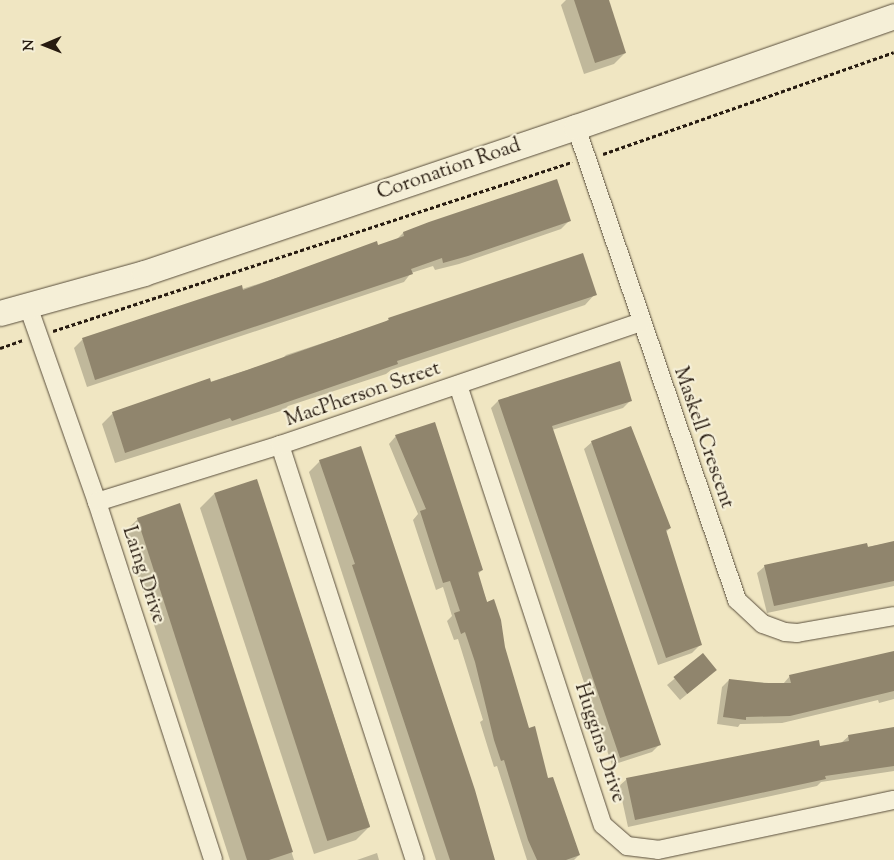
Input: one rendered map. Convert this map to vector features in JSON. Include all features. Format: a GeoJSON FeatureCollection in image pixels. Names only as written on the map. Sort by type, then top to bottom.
{"type":"FeatureCollection","features":[{"type":"Feature","properties":{"kind":"street","name":"Coronation Road"},"geometry":{"type":"LineString","coordinates":[[0,313],[144,273],[576,127],[894,16]]}},
{"type":"Feature","properties":{"kind":"street","name":"Maskell Crescent"},"geometry":{"type":"LineString","coordinates":[[576,127],[731,589],[744,609],[774,629],[797,633],[894,616]]}},
{"type":"Feature","properties":{"kind":"street","name":"Laing Drive"},"geometry":{"type":"LineString","coordinates":[[28,306],[97,502],[213,860]]}},
{"type":"Feature","properties":{"kind":"street","name":"MacPherson Street"},"geometry":{"type":"LineString","coordinates":[[97,502],[280,445],[641,322]]}},
{"type":"Feature","properties":{"kind":"street","name":"Huggins Drive"},"geometry":{"type":"LineString","coordinates":[[458,385],[603,825],[627,846],[658,850],[894,800]]}},
{"type":"Feature","properties":{"kind":"street"},"geometry":{"type":"LineString","coordinates":[[280,445],[415,860]]}},
{"type":"Feature","properties":{"kind":"path"},"geometry":{"type":"LineString","coordinates":[[608,153],[894,52]]}},
{"type":"Feature","properties":{"kind":"path"},"geometry":{"type":"LineString","coordinates":[[70,326],[563,164]]}},
{"type":"Feature","properties":{"kind":"path"},"geometry":{"type":"LineString","coordinates":[[0,348],[20,341]]}},
{"type":"Feature","properties":{"kind":"building"},"geometry":{"type":"Polygon","coordinates":[[[574,0],[609,0],[626,53],[595,63],[574,0]]]}},
{"type":"Feature","properties":{"kind":"building"},"geometry":{"type":"Polygon","coordinates":[[[557,179],[571,221],[468,256],[443,263],[442,258],[411,269],[413,274],[95,380],[82,338],[242,285],[243,290],[377,241],[378,245],[404,236],[403,232],[429,222],[557,179]]]}},
{"type":"Feature","properties":{"kind":"building"},"geometry":{"type":"Polygon","coordinates":[[[583,253],[597,295],[397,361],[398,364],[232,421],[230,418],[125,453],[112,412],[210,378],[211,382],[247,370],[389,320],[388,318],[583,253]]]}},
{"type":"Feature","properties":{"kind":"building"},"geometry":{"type":"Polygon","coordinates":[[[620,361],[632,401],[552,426],[661,745],[620,758],[498,400],[620,361]]]}},
{"type":"Feature","properties":{"kind":"building"},"geometry":{"type":"Polygon","coordinates":[[[435,422],[483,570],[478,572],[487,602],[494,599],[501,620],[505,647],[529,728],[535,726],[548,778],[553,777],[580,855],[566,860],[537,860],[528,840],[504,760],[501,761],[494,740],[475,662],[465,632],[461,634],[454,613],[460,611],[450,581],[443,583],[420,511],[426,509],[395,435],[435,422]]]}},
{"type":"Feature","properties":{"kind":"building"},"geometry":{"type":"Polygon","coordinates":[[[631,426],[671,528],[666,530],[702,645],[666,658],[591,441],[631,426]]]}},
{"type":"Feature","properties":{"kind":"building"},"geometry":{"type":"Polygon","coordinates":[[[361,446],[475,790],[495,860],[450,860],[352,565],[355,564],[319,460],[361,446]]]}},
{"type":"Feature","properties":{"kind":"building"},"geometry":{"type":"Polygon","coordinates":[[[257,479],[370,827],[327,841],[214,493],[257,479]]]}},
{"type":"Feature","properties":{"kind":"building"},"geometry":{"type":"Polygon","coordinates":[[[180,503],[293,852],[269,860],[247,860],[137,518],[180,503]]]}},
{"type":"Feature","properties":{"kind":"building"},"geometry":{"type":"Polygon","coordinates":[[[894,541],[894,581],[774,606],[764,565],[867,543],[868,547],[894,541]]]}},
{"type":"Feature","properties":{"kind":"building"},"geometry":{"type":"Polygon","coordinates":[[[894,651],[894,691],[790,716],[746,717],[746,720],[723,717],[729,679],[764,683],[791,683],[789,675],[894,651]]]}},
{"type":"Feature","properties":{"kind":"building"},"geometry":{"type":"Polygon","coordinates":[[[703,653],[717,670],[687,694],[673,677],[703,653]]]}},
{"type":"Feature","properties":{"kind":"building"},"geometry":{"type":"Polygon","coordinates":[[[894,727],[894,766],[825,776],[826,779],[635,820],[626,778],[819,740],[820,746],[849,741],[848,735],[894,727]]]}}]}
